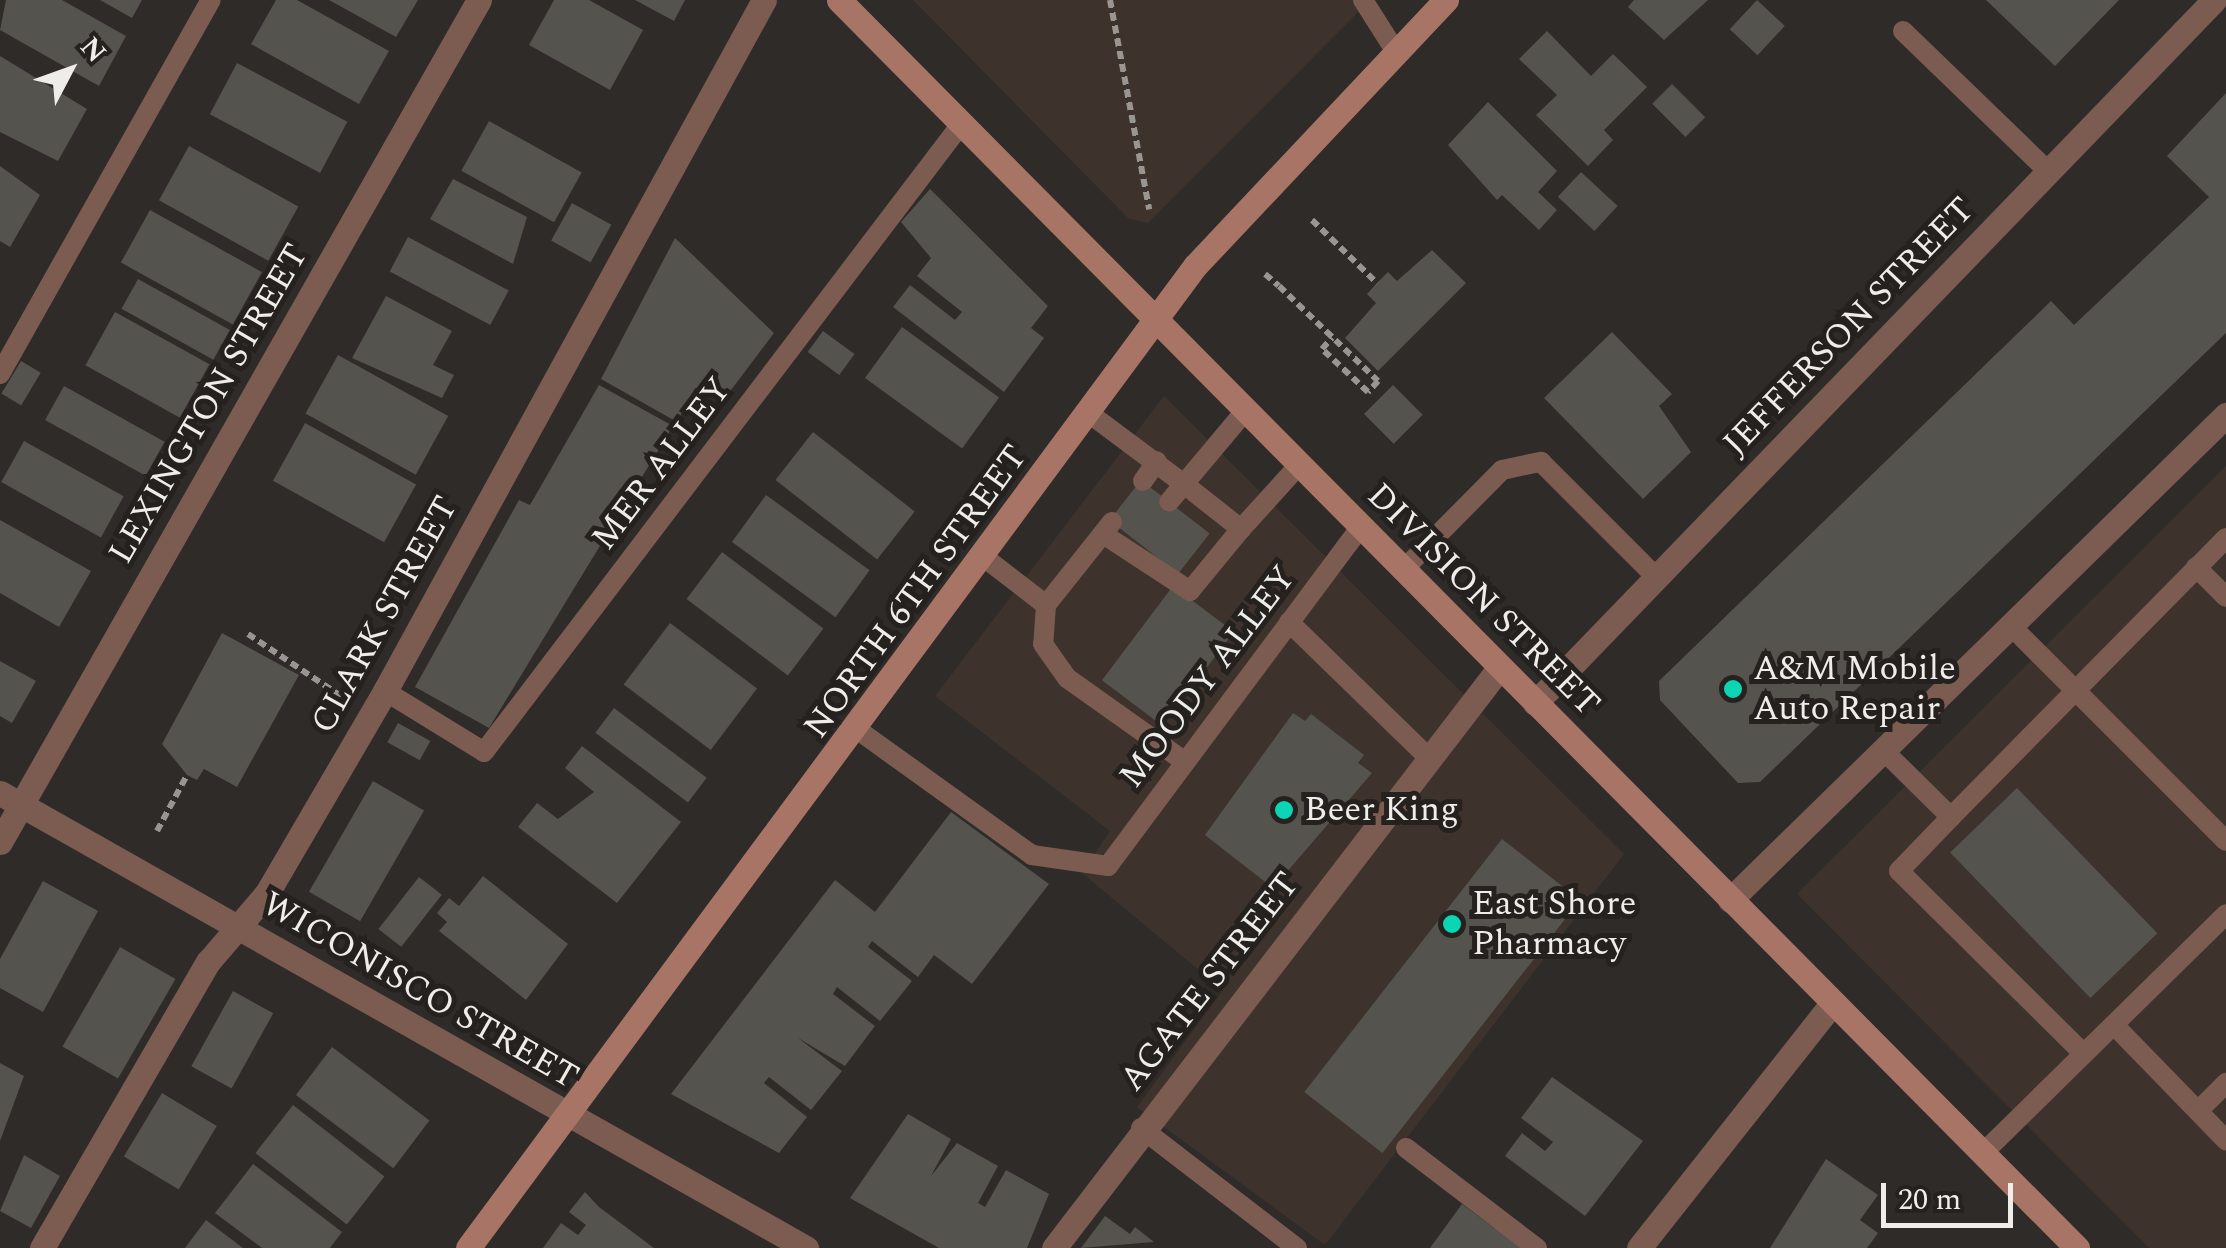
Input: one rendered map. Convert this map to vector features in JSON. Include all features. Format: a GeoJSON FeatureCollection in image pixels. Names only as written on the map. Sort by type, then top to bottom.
{"type":"FeatureCollection","features":[{"type":"Feature","properties":{"kind":"main road","name":"DIVISION STREET"},"geometry":{"type":"LineString","coordinates":[[840,0],[2077,1248]]}},
{"type":"Feature","properties":{"kind":"main road","name":"NORTH 6TH STREET"},"geometry":{"type":"LineString","coordinates":[[468,1248],[572,1117],[985,558],[1195,266],[1446,0]]}},
{"type":"Feature","properties":{"kind":"street","name":"LEXINGTON STREET"},"geometry":{"type":"LineString","coordinates":[[0,842],[10,799],[479,0]]}},
{"type":"Feature","properties":{"kind":"street","name":"CLARK STREET"},"geometry":{"type":"LineString","coordinates":[[42,1248],[208,962],[239,928],[385,691],[764,0]]}},
{"type":"Feature","properties":{"kind":"street","name":"JEFFERSON STREET"},"geometry":{"type":"LineString","coordinates":[[1535,703],[2214,0]]}},
{"type":"Feature","properties":{"kind":"street"},"geometry":{"type":"LineString","coordinates":[[1730,900],[2226,415]]}},
{"type":"Feature","properties":{"kind":"street","name":"AGATE STREET"},"geometry":{"type":"LineString","coordinates":[[1054,1248],[1141,1128],[1500,667]]}},
{"type":"Feature","properties":{"kind":"street","name":"WICONISCO STREET"},"geometry":{"type":"LineString","coordinates":[[10,799],[806,1248]]}},
{"type":"Feature","properties":{"kind":"street"},"geometry":{"type":"LineString","coordinates":[[1639,1248],[1832,1002]]}},
{"type":"Feature","properties":{"kind":"lane"},"geometry":{"type":"LineString","coordinates":[[0,374],[211,0]]}},
{"type":"Feature","properties":{"kind":"lane"},"geometry":{"type":"LineString","coordinates":[[1364,0],[1396,52]]}},
{"type":"Feature","properties":{"kind":"lane"},"geometry":{"type":"LineString","coordinates":[[1903,31],[2048,171]]}},
{"type":"Feature","properties":{"kind":"lane","name":"MER ALLEY"},"geometry":{"type":"LineString","coordinates":[[385,691],[484,752],[962,124]]}},
{"type":"Feature","properties":{"kind":"lane"},"geometry":{"type":"LineString","coordinates":[[1169,502],[1246,410]]}},
{"type":"Feature","properties":{"kind":"lane"},"geometry":{"type":"LineString","coordinates":[[1090,414],[1241,528]]}},
{"type":"Feature","properties":{"kind":"lane"},"geometry":{"type":"LineString","coordinates":[[1143,481],[1157,462]]}},
{"type":"Feature","properties":{"kind":"lane"},"geometry":{"type":"LineString","coordinates":[[1404,569],[1502,470],[1540,462],[1656,576]]}},
{"type":"Feature","properties":{"kind":"lane"},"geometry":{"type":"LineString","coordinates":[[1185,762],[1068,678],[1043,644],[1046,606],[1108,528],[1190,591],[1300,464]]}},
{"type":"Feature","properties":{"kind":"lane","name":"MOODY ALLEY"},"geometry":{"type":"LineString","coordinates":[[858,730],[1032,855],[1108,866],[1361,526]]}},
{"type":"Feature","properties":{"kind":"lane"},"geometry":{"type":"LineString","coordinates":[[2084,1054],[1899,870],[2074,688],[2226,538]]}},
{"type":"Feature","properties":{"kind":"lane"},"geometry":{"type":"LineString","coordinates":[[985,558],[1046,606]]}},
{"type":"Feature","properties":{"kind":"lane"},"geometry":{"type":"LineString","coordinates":[[2196,567],[2226,597]]}},
{"type":"Feature","properties":{"kind":"lane"},"geometry":{"type":"LineString","coordinates":[[1289,622],[1429,758]]}},
{"type":"Feature","properties":{"kind":"lane"},"geometry":{"type":"LineString","coordinates":[[2010,625],[2226,841]]}},
{"type":"Feature","properties":{"kind":"lane"},"geometry":{"type":"LineString","coordinates":[[1885,752],[1950,817]]}},
{"type":"Feature","properties":{"kind":"lane"},"geometry":{"type":"LineString","coordinates":[[1982,1154],[2226,914]]}},
{"type":"Feature","properties":{"kind":"lane"},"geometry":{"type":"LineString","coordinates":[[2114,1025],[2226,1140]]}},
{"type":"Feature","properties":{"kind":"lane"},"geometry":{"type":"LineString","coordinates":[[2198,1111],[2223,1090]]}},
{"type":"Feature","properties":{"kind":"lane"},"geometry":{"type":"LineString","coordinates":[[1141,1128],[1297,1248]]}},
{"type":"Feature","properties":{"kind":"lane"},"geometry":{"type":"LineString","coordinates":[[1406,1148],[1536,1248]]}},
{"type":"Feature","properties":{"kind":"path"},"geometry":{"type":"LineString","coordinates":[[1110,0],[1150,210]]}},
{"type":"Feature","properties":{"kind":"path"},"geometry":{"type":"LineString","coordinates":[[1312,220],[1377,284]]}},
{"type":"Feature","properties":{"kind":"path"},"geometry":{"type":"LineString","coordinates":[[1265,274],[1332,338],[1348,347],[1378,381],[1368,392],[1322,348],[1332,338]]}},
{"type":"Feature","properties":{"kind":"path"},"geometry":{"type":"LineString","coordinates":[[248,634],[352,702]]}},
{"type":"Feature","properties":{"kind":"path"},"geometry":{"type":"LineString","coordinates":[[158,831],[187,775]]}},
{"type":"Feature","properties":{"kind":"shaded area"},"geometry":{"type":"Polygon","coordinates":[[[913,0],[1370,0],[1148,223],[1129,219],[913,0]]]}},
{"type":"Feature","properties":{"kind":"shaded area"},"geometry":{"type":"Polygon","coordinates":[[[1164,396],[1624,854],[1325,1245],[1137,1107],[1223,990],[1082,873],[1110,831],[935,696],[1164,396]]]}},
{"type":"Feature","properties":{"kind":"shaded area"},"geometry":{"type":"Polygon","coordinates":[[[2226,466],[2226,1248],[2149,1248],[1797,894],[2226,466]]]}},
{"type":"Feature","properties":{"kind":"building"},"geometry":{"type":"Polygon","coordinates":[[[6,0],[62,0],[126,36],[99,86],[0,30],[6,0]]]}},
{"type":"Feature","properties":{"kind":"building"},"geometry":{"type":"Polygon","coordinates":[[[100,0],[142,0],[132,18],[100,0]]]}},
{"type":"Feature","properties":{"kind":"building"},"geometry":{"type":"Polygon","coordinates":[[[276,0],[297,0],[389,51],[359,104],[251,44],[276,0]]]}},
{"type":"Feature","properties":{"kind":"building"},"geometry":{"type":"Polygon","coordinates":[[[329,0],[418,0],[396,37],[329,0]]]}},
{"type":"Feature","properties":{"kind":"building"},"geometry":{"type":"Polygon","coordinates":[[[554,0],[589,0],[643,30],[610,90],[529,45],[554,0]]]}},
{"type":"Feature","properties":{"kind":"building"},"geometry":{"type":"Polygon","coordinates":[[[635,0],[685,0],[674,21],[635,0]]]}},
{"type":"Feature","properties":{"kind":"building"},"geometry":{"type":"Polygon","coordinates":[[[1634,0],[1708,0],[1664,40],[1628,7],[1634,0]]]}},
{"type":"Feature","properties":{"kind":"building"},"geometry":{"type":"Polygon","coordinates":[[[1757,0],[1785,26],[1758,55],[1730,29],[1757,0]]]}},
{"type":"Feature","properties":{"kind":"building"},"geometry":{"type":"Polygon","coordinates":[[[1986,0],[2119,0],[2055,66],[1986,0]]]}},
{"type":"Feature","properties":{"kind":"building"},"geometry":{"type":"Polygon","coordinates":[[[1547,31],[1591,76],[1613,54],[1647,87],[1604,130],[1613,140],[1588,166],[1536,115],[1557,95],[1519,59],[1547,31]]]}},
{"type":"Feature","properties":{"kind":"building"},"geometry":{"type":"Polygon","coordinates":[[[0,56],[87,109],[58,161],[0,132],[0,56]]]}},
{"type":"Feature","properties":{"kind":"building"},"geometry":{"type":"Polygon","coordinates":[[[237,63],[347,122],[320,173],[210,114],[237,63]]]}},
{"type":"Feature","properties":{"kind":"building"},"geometry":{"type":"Polygon","coordinates":[[[1672,84],[1705,117],[1685,137],[1652,104],[1672,84]]]}},
{"type":"Feature","properties":{"kind":"building"},"geometry":{"type":"Polygon","coordinates":[[[2226,93],[2226,333],[1760,782],[1738,783],[1660,700],[1659,681],[2051,301],[2074,325],[2209,197],[2167,156],[2226,93]]]}},
{"type":"Feature","properties":{"kind":"building"},"geometry":{"type":"Polygon","coordinates":[[[1488,102],[1557,171],[1538,192],[1557,210],[1539,230],[1502,195],[1497,200],[1448,145],[1488,102]]]}},
{"type":"Feature","properties":{"kind":"building"},"geometry":{"type":"Polygon","coordinates":[[[489,121],[582,172],[554,222],[461,171],[489,121]]]}},
{"type":"Feature","properties":{"kind":"building"},"geometry":{"type":"Polygon","coordinates":[[[189,146],[298,207],[268,261],[159,200],[189,146]]]}},
{"type":"Feature","properties":{"kind":"building"},"geometry":{"type":"Polygon","coordinates":[[[0,166],[40,195],[10,247],[0,241],[0,166]]]}},
{"type":"Feature","properties":{"kind":"building"},"geometry":{"type":"Polygon","coordinates":[[[1581,172],[1618,206],[1594,231],[1558,197],[1581,172]]]}},
{"type":"Feature","properties":{"kind":"building"},"geometry":{"type":"Polygon","coordinates":[[[453,179],[527,217],[513,264],[430,219],[453,179]]]}},
{"type":"Feature","properties":{"kind":"building"},"geometry":{"type":"Polygon","coordinates":[[[930,189],[1048,306],[1031,328],[1044,338],[1004,392],[893,307],[910,285],[955,320],[962,312],[917,276],[931,258],[901,222],[930,189]]]}},
{"type":"Feature","properties":{"kind":"building"},"geometry":{"type":"Polygon","coordinates":[[[572,203],[611,225],[591,262],[551,241],[572,203]]]}},
{"type":"Feature","properties":{"kind":"building"},"geometry":{"type":"Polygon","coordinates":[[[150,210],[262,272],[233,325],[121,262],[150,210]]]}},
{"type":"Feature","properties":{"kind":"building"},"geometry":{"type":"Polygon","coordinates":[[[408,237],[509,291],[490,325],[390,271],[408,237]]]}},
{"type":"Feature","properties":{"kind":"building"},"geometry":{"type":"Polygon","coordinates":[[[675,238],[774,333],[722,402],[695,388],[677,422],[601,379],[675,238]]]}},
{"type":"Feature","properties":{"kind":"building"},"geometry":{"type":"Polygon","coordinates":[[[1432,250],[1466,283],[1378,371],[1345,338],[1376,303],[1367,294],[1377,283],[1388,272],[1397,281],[1432,250]]]}},
{"type":"Feature","properties":{"kind":"building"},"geometry":{"type":"Polygon","coordinates":[[[138,279],[230,330],[213,360],[122,309],[138,279]]]}},
{"type":"Feature","properties":{"kind":"building"},"geometry":{"type":"Polygon","coordinates":[[[386,296],[452,331],[433,365],[454,375],[442,398],[352,358],[386,296]]]}},
{"type":"Feature","properties":{"kind":"building"},"geometry":{"type":"Polygon","coordinates":[[[115,312],[209,364],[180,418],[85,365],[115,312]]]}},
{"type":"Feature","properties":{"kind":"building"},"geometry":{"type":"Polygon","coordinates":[[[902,327],[999,398],[962,449],[865,378],[902,327]]]}},
{"type":"Feature","properties":{"kind":"building"},"geometry":{"type":"Polygon","coordinates":[[[823,331],[855,354],[839,375],[808,352],[823,331]]]}},
{"type":"Feature","properties":{"kind":"building"},"geometry":{"type":"Polygon","coordinates":[[[1612,332],[1672,394],[1659,406],[1691,452],[1643,499],[1544,398],[1612,332]]]}},
{"type":"Feature","properties":{"kind":"building"},"geometry":{"type":"Polygon","coordinates":[[[338,355],[448,416],[416,475],[306,414],[338,355]]]}},
{"type":"Feature","properties":{"kind":"building"},"geometry":{"type":"Polygon","coordinates":[[[21,361],[41,373],[21,405],[1,394],[21,361]]]}},
{"type":"Feature","properties":{"kind":"building"},"geometry":{"type":"Polygon","coordinates":[[[599,385],[673,426],[489,728],[415,687],[519,500],[530,505],[599,385]]]}},
{"type":"Feature","properties":{"kind":"building"},"geometry":{"type":"Polygon","coordinates":[[[1393,385],[1423,415],[1394,444],[1364,414],[1393,385]]]}},
{"type":"Feature","properties":{"kind":"building"},"geometry":{"type":"Polygon","coordinates":[[[64,386],[165,442],[146,476],[45,420],[64,386]]]}},
{"type":"Feature","properties":{"kind":"building"},"geometry":{"type":"Polygon","coordinates":[[[305,423],[416,485],[384,542],[273,481],[305,423]]]}},
{"type":"Feature","properties":{"kind":"building"},"geometry":{"type":"Polygon","coordinates":[[[813,432],[915,511],[877,559],[775,480],[813,432]]]}},
{"type":"Feature","properties":{"kind":"building"},"geometry":{"type":"Polygon","coordinates":[[[24,441],[124,496],[101,537],[1,482],[24,441]]]}},
{"type":"Feature","properties":{"kind":"building"},"geometry":{"type":"Polygon","coordinates":[[[1141,480],[1210,534],[1178,574],[1110,520],[1141,480]]]}},
{"type":"Feature","properties":{"kind":"building"},"geometry":{"type":"Polygon","coordinates":[[[766,495],[870,570],[835,617],[732,542],[766,495]]]}},
{"type":"Feature","properties":{"kind":"building"},"geometry":{"type":"Polygon","coordinates":[[[0,520],[91,571],[59,627],[0,593],[0,520]]]}},
{"type":"Feature","properties":{"kind":"building"},"geometry":{"type":"Polygon","coordinates":[[[722,552],[823,628],[788,676],[686,599],[722,552]]]}},
{"type":"Feature","properties":{"kind":"building"},"geometry":{"type":"Polygon","coordinates":[[[1173,586],[1234,632],[1163,726],[1102,680],[1173,586]]]}},
{"type":"Feature","properties":{"kind":"building"},"geometry":{"type":"Polygon","coordinates":[[[670,623],[757,689],[711,750],[624,684],[670,623]]]}},
{"type":"Feature","properties":{"kind":"building"},"geometry":{"type":"Polygon","coordinates":[[[222,633],[299,675],[237,787],[204,769],[197,780],[187,775],[162,744],[222,633]]]}},
{"type":"Feature","properties":{"kind":"building"},"geometry":{"type":"Polygon","coordinates":[[[0,661],[36,681],[12,723],[0,716],[0,661]]]}},
{"type":"Feature","properties":{"kind":"building"},"geometry":{"type":"Polygon","coordinates":[[[614,708],[707,778],[688,803],[595,733],[614,708]]]}},
{"type":"Feature","properties":{"kind":"building","name":"Beer King"},"geometry":{"type":"Polygon","coordinates":[[[1293,713],[1305,721],[1311,714],[1364,755],[1358,763],[1372,773],[1273,888],[1205,835],[1293,713]]]}},
{"type":"Feature","properties":{"kind":"building"},"geometry":{"type":"Polygon","coordinates":[[[398,723],[430,741],[420,760],[387,742],[398,723]]]}},
{"type":"Feature","properties":{"kind":"building"},"geometry":{"type":"Polygon","coordinates":[[[582,746],[681,822],[617,903],[518,827],[537,803],[558,819],[594,792],[565,768],[582,746]]]}},
{"type":"Feature","properties":{"kind":"building"},"geometry":{"type":"Polygon","coordinates":[[[373,781],[424,810],[360,921],[309,892],[373,781]]]}},
{"type":"Feature","properties":{"kind":"building"},"geometry":{"type":"Polygon","coordinates":[[[2017,788],[2157,933],[2090,998],[1950,853],[2017,788]]]}},
{"type":"Feature","properties":{"kind":"building"},"geometry":{"type":"Polygon","coordinates":[[[951,812],[1049,884],[972,984],[934,955],[918,977],[872,941],[868,947],[912,981],[880,1021],[837,987],[833,994],[875,1026],[845,1066],[798,1038],[842,1071],[811,1110],[769,1077],[764,1083],[807,1117],[779,1153],[671,1094],[835,880],[875,912],[951,812]]]}},
{"type":"Feature","properties":{"kind":"building"},"geometry":{"type":"Polygon","coordinates":[[[1502,839],[1580,900],[1382,1153],[1304,1092],[1502,839]]]}},
{"type":"Feature","properties":{"kind":"building"},"geometry":{"type":"Polygon","coordinates":[[[483,876],[568,944],[526,1000],[439,931],[447,922],[437,913],[449,898],[459,906],[483,876]]]}},
{"type":"Feature","properties":{"kind":"building"},"geometry":{"type":"Polygon","coordinates":[[[419,877],[442,895],[401,947],[378,929],[419,877]]]}},
{"type":"Feature","properties":{"kind":"building"},"geometry":{"type":"Polygon","coordinates":[[[43,881],[98,911],[43,1012],[0,988],[0,959],[43,881]]]}},
{"type":"Feature","properties":{"kind":"building"},"geometry":{"type":"Polygon","coordinates":[[[120,947],[175,979],[118,1079],[63,1047],[120,947]]]}},
{"type":"Feature","properties":{"kind":"building"},"geometry":{"type":"Polygon","coordinates":[[[233,991],[273,1013],[232,1089],[191,1066],[233,991]]]}},
{"type":"Feature","properties":{"kind":"building"},"geometry":{"type":"Polygon","coordinates":[[[332,1047],[429,1120],[393,1168],[296,1095],[332,1047]]]}},
{"type":"Feature","properties":{"kind":"building"},"geometry":{"type":"Polygon","coordinates":[[[0,1063],[24,1076],[0,1141],[0,1063]]]}},
{"type":"Feature","properties":{"kind":"building"},"geometry":{"type":"Polygon","coordinates":[[[1552,1077],[1643,1141],[1585,1216],[1505,1156],[1522,1133],[1545,1151],[1553,1142],[1521,1118],[1552,1077]]]}},
{"type":"Feature","properties":{"kind":"building"},"geometry":{"type":"Polygon","coordinates":[[[162,1093],[217,1126],[179,1189],[124,1156],[162,1093]]]}},
{"type":"Feature","properties":{"kind":"building"},"geometry":{"type":"Polygon","coordinates":[[[293,1105],[384,1176],[347,1224],[255,1153],[293,1105]]]}},
{"type":"Feature","properties":{"kind":"building"},"geometry":{"type":"Polygon","coordinates":[[[908,1114],[951,1139],[931,1176],[957,1143],[998,1166],[978,1203],[985,1207],[1006,1170],[1049,1194],[1027,1248],[939,1248],[850,1198],[908,1114]]]}},
{"type":"Feature","properties":{"kind":"building"},"geometry":{"type":"Polygon","coordinates":[[[24,1155],[60,1176],[31,1228],[0,1211],[24,1155]]]}},
{"type":"Feature","properties":{"kind":"building"},"geometry":{"type":"Polygon","coordinates":[[[1826,1159],[1878,1195],[1860,1220],[1878,1233],[1867,1248],[1770,1248],[1826,1159]]]}},
{"type":"Feature","properties":{"kind":"building"},"geometry":{"type":"Polygon","coordinates":[[[253,1164],[342,1232],[330,1248],[262,1248],[215,1213],[253,1164]]]}},
{"type":"Feature","properties":{"kind":"building"},"geometry":{"type":"Polygon","coordinates":[[[585,1192],[654,1248],[543,1248],[561,1223],[578,1235],[586,1225],[569,1212],[585,1192]]]}},
{"type":"Feature","properties":{"kind":"building"},"geometry":{"type":"Polygon","coordinates":[[[1462,1204],[1494,1228],[1498,1222],[1532,1248],[1430,1248],[1462,1204]]]}},
{"type":"Feature","properties":{"kind":"building"},"geometry":{"type":"Polygon","coordinates":[[[1105,1216],[1130,1234],[1135,1227],[1154,1242],[1081,1248],[1105,1216]]]}},
{"type":"Feature","properties":{"kind":"building"},"geometry":{"type":"Polygon","coordinates":[[[206,1220],[243,1248],[185,1248],[206,1220]]]}},
{"type":"Feature","properties":{"kind":"place","name":"A&M Mobile Auto Repair"},"geometry":{"type":"Point","coordinates":[1733,689]}},
{"type":"Feature","properties":{"kind":"place","name":"Beer King"},"geometry":{"type":"Point","coordinates":[1284,810]}},
{"type":"Feature","properties":{"kind":"place","name":"East Shore Pharmacy"},"geometry":{"type":"Point","coordinates":[1452,924]}}]}
